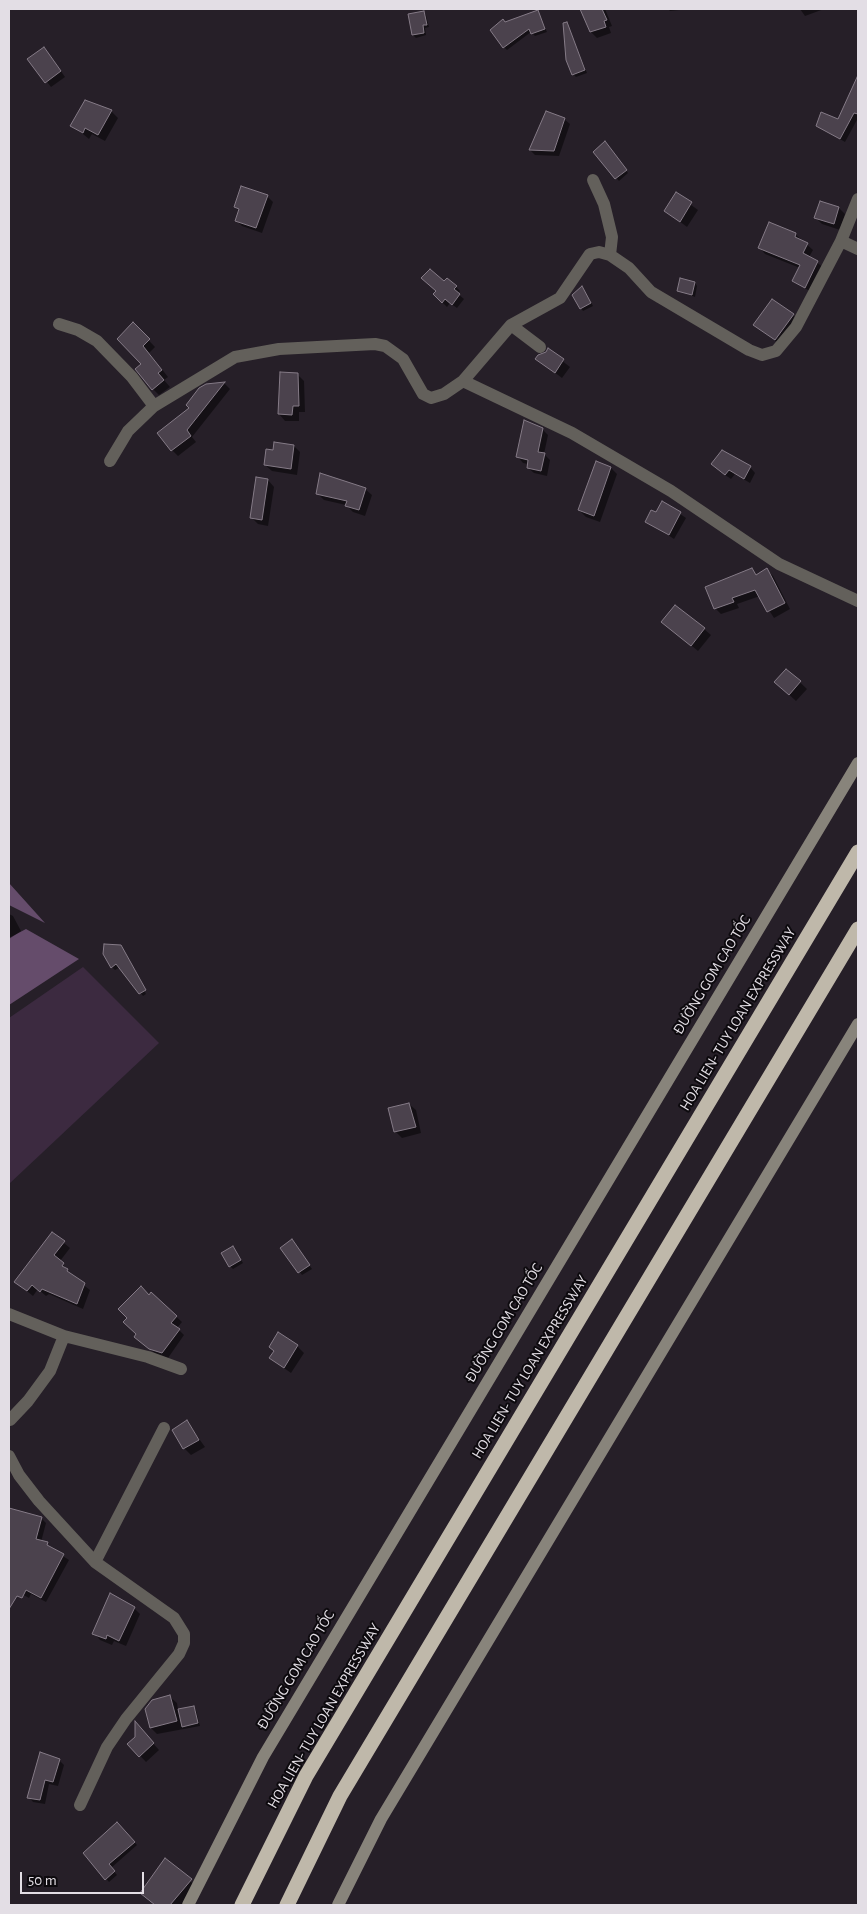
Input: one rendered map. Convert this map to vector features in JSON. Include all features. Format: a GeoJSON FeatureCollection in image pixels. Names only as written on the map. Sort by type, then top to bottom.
{"type":"FeatureCollection","features":[{"type":"Feature","properties":{"kind":"highway","name":"HOA LIEN- TUY LOAN EXPRESSWAY"},"geometry":{"type":"LineString","coordinates":[[242,1905],[306,1776],[858,852]]}},
{"type":"Feature","properties":{"kind":"highway"},"geometry":{"type":"LineString","coordinates":[[286,1905],[340,1796],[858,930]]}},
{"type":"Feature","properties":{"kind":"main road","name":"ĐƯỜNG GOM CAO TỐC"},"geometry":{"type":"LineString","coordinates":[[188,1905],[263,1756],[858,763]]}},
{"type":"Feature","properties":{"kind":"main road"},"geometry":{"type":"LineString","coordinates":[[338,1905],[380,1819],[858,1024]]}},
{"type":"Feature","properties":{"kind":"street"},"geometry":{"type":"LineString","coordinates":[[593,180],[604,204],[612,236],[610,255]]}},
{"type":"Feature","properties":{"kind":"street"},"geometry":{"type":"LineString","coordinates":[[110,461],[128,431],[154,406],[229,359],[248,353],[279,349],[375,344],[384,346],[403,359],[423,394],[431,398],[444,394],[463,381],[511,325],[560,298],[590,254],[599,252],[610,255],[629,268],[651,292],[749,350],[762,355],[776,351],[796,327],[841,241],[858,199]]}},
{"type":"Feature","properties":{"kind":"street"},"geometry":{"type":"LineString","coordinates":[[841,241],[858,249]]}},
{"type":"Feature","properties":{"kind":"street"},"geometry":{"type":"LineString","coordinates":[[59,324],[78,330],[97,341],[132,377],[154,406]]}},
{"type":"Feature","properties":{"kind":"street"},"geometry":{"type":"LineString","coordinates":[[511,325],[540,347]]}},
{"type":"Feature","properties":{"kind":"street"},"geometry":{"type":"LineString","coordinates":[[463,381],[572,433],[671,492],[779,564],[858,601]]}},
{"type":"Feature","properties":{"kind":"street"},"geometry":{"type":"LineString","coordinates":[[9,1314],[64,1336],[148,1357],[181,1369]]}},
{"type":"Feature","properties":{"kind":"street"},"geometry":{"type":"LineString","coordinates":[[9,1421],[28,1401],[50,1371],[64,1336]]}},
{"type":"Feature","properties":{"kind":"street"},"geometry":{"type":"LineString","coordinates":[[94,1562],[164,1428]]}},
{"type":"Feature","properties":{"kind":"street"},"geometry":{"type":"LineString","coordinates":[[9,1456],[19,1474],[39,1501],[94,1562],[174,1618],[184,1634],[184,1643],[169,1670],[115,1735],[98,1764],[80,1805]]}},
{"type":"Feature","properties":{"kind":"shaded area"},"geometry":{"type":"Polygon","coordinates":[[[9,883],[45,923],[9,905],[9,883]]]}},
{"type":"Feature","properties":{"kind":"shaded area"},"geometry":{"type":"Polygon","coordinates":[[[26,929],[79,959],[9,1005],[9,938],[26,929]]]}},
{"type":"Feature","properties":{"kind":"shaded area"},"geometry":{"type":"Polygon","coordinates":[[[83,967],[159,1043],[9,1184],[9,1018],[83,967]]]}},
{"type":"Feature","properties":{"kind":"building"},"geometry":{"type":"Polygon","coordinates":[[[580,9],[602,9],[607,20],[604,21],[606,27],[590,32],[580,9]]]}},
{"type":"Feature","properties":{"kind":"building"},"geometry":{"type":"Polygon","coordinates":[[[538,10],[545,29],[531,34],[529,29],[503,48],[490,30],[503,19],[505,22],[538,10]]]}},
{"type":"Feature","properties":{"kind":"building"},"geometry":{"type":"Polygon","coordinates":[[[424,11],[427,25],[423,25],[424,33],[412,35],[408,14],[424,11]]]}},
{"type":"Feature","properties":{"kind":"building"},"geometry":{"type":"Polygon","coordinates":[[[567,22],[585,70],[572,75],[566,60],[563,23],[567,22]]]}},
{"type":"Feature","properties":{"kind":"building"},"geometry":{"type":"Polygon","coordinates":[[[44,47],[61,71],[45,83],[27,59],[44,47]]]}},
{"type":"Feature","properties":{"kind":"building"},"geometry":{"type":"Polygon","coordinates":[[[858,75],[858,114],[854,113],[840,139],[816,126],[821,112],[838,119],[858,75]]]}},
{"type":"Feature","properties":{"kind":"building"},"geometry":{"type":"Polygon","coordinates":[[[85,100],[112,110],[98,135],[85,128],[83,133],[70,126],[85,100]]]}},
{"type":"Feature","properties":{"kind":"building"},"geometry":{"type":"Polygon","coordinates":[[[546,111],[565,118],[554,151],[529,150],[546,111]]]}},
{"type":"Feature","properties":{"kind":"building"},"geometry":{"type":"Polygon","coordinates":[[[605,141],[627,170],[615,179],[593,152],[605,141]]]}},
{"type":"Feature","properties":{"kind":"building"},"geometry":{"type":"Polygon","coordinates":[[[241,186],[268,195],[256,228],[235,221],[239,209],[234,207],[241,186]]]}},
{"type":"Feature","properties":{"kind":"building"},"geometry":{"type":"Polygon","coordinates":[[[676,192],[692,202],[680,222],[664,211],[676,192]]]}},
{"type":"Feature","properties":{"kind":"building"},"geometry":{"type":"Polygon","coordinates":[[[820,201],[839,207],[834,224],[814,218],[820,201]]]}},
{"type":"Feature","properties":{"kind":"building"},"geometry":{"type":"Polygon","coordinates":[[[769,222],[796,233],[795,237],[808,243],[803,253],[818,261],[805,288],[792,281],[800,265],[758,248],[769,222]]]}},
{"type":"Feature","properties":{"kind":"building"},"geometry":{"type":"Polygon","coordinates":[[[430,269],[444,281],[447,278],[457,286],[454,289],[460,294],[452,305],[445,299],[442,303],[433,294],[436,291],[421,278],[430,269]]]}},
{"type":"Feature","properties":{"kind":"building"},"geometry":{"type":"Polygon","coordinates":[[[680,278],[695,282],[692,295],[677,291],[680,278]]]}},
{"type":"Feature","properties":{"kind":"building"},"geometry":{"type":"Polygon","coordinates":[[[582,286],[591,303],[580,309],[572,295],[582,286]]]}},
{"type":"Feature","properties":{"kind":"building"},"geometry":{"type":"Polygon","coordinates":[[[772,299],[794,314],[775,340],[753,325],[772,299]]]}},
{"type":"Feature","properties":{"kind":"building"},"geometry":{"type":"Polygon","coordinates":[[[133,322],[150,339],[143,346],[162,370],[158,373],[164,380],[152,390],[135,369],[141,364],[117,339],[133,322]]]}},
{"type":"Feature","properties":{"kind":"building"},"geometry":{"type":"Polygon","coordinates":[[[548,348],[564,359],[555,373],[535,359],[538,355],[546,352],[548,348]]]}},
{"type":"Feature","properties":{"kind":"building"},"geometry":{"type":"Polygon","coordinates":[[[280,372],[298,373],[299,406],[293,406],[292,415],[278,414],[280,372]]]}},
{"type":"Feature","properties":{"kind":"building"},"geometry":{"type":"Polygon","coordinates":[[[225,382],[187,430],[191,436],[171,451],[157,433],[189,408],[186,405],[199,388],[206,384],[225,382]]]}},
{"type":"Feature","properties":{"kind":"building"},"geometry":{"type":"Polygon","coordinates":[[[524,420],[543,428],[538,452],[545,453],[541,471],[527,468],[528,460],[516,457],[524,420]]]}},
{"type":"Feature","properties":{"kind":"building"},"geometry":{"type":"Polygon","coordinates":[[[274,442],[294,445],[291,469],[264,465],[266,449],[273,450],[274,442]]]}},
{"type":"Feature","properties":{"kind":"building"},"geometry":{"type":"Polygon","coordinates":[[[722,450],[751,466],[744,479],[729,470],[725,475],[711,464],[722,450]]]}},
{"type":"Feature","properties":{"kind":"building"},"geometry":{"type":"Polygon","coordinates":[[[596,461],[611,467],[594,516],[578,510],[596,461]]]}},
{"type":"Feature","properties":{"kind":"building"},"geometry":{"type":"Polygon","coordinates":[[[320,473],[366,488],[359,510],[345,506],[347,501],[316,494],[320,473]]]}},
{"type":"Feature","properties":{"kind":"building"},"geometry":{"type":"Polygon","coordinates":[[[256,477],[268,479],[262,520],[250,518],[256,477]]]}},
{"type":"Feature","properties":{"kind":"building"},"geometry":{"type":"Polygon","coordinates":[[[662,501],[681,512],[669,535],[645,522],[651,510],[656,512],[662,501]]]}},
{"type":"Feature","properties":{"kind":"building"},"geometry":{"type":"Polygon","coordinates":[[[752,568],[756,575],[767,568],[785,603],[767,612],[755,590],[732,598],[734,602],[714,609],[705,587],[752,568]]]}},
{"type":"Feature","properties":{"kind":"building"},"geometry":{"type":"Polygon","coordinates":[[[675,605],[705,628],[691,646],[661,622],[675,605]]]}},
{"type":"Feature","properties":{"kind":"building"},"geometry":{"type":"Polygon","coordinates":[[[786,669],[801,681],[789,695],[774,682],[786,669]]]}},
{"type":"Feature","properties":{"kind":"building"},"geometry":{"type":"Polygon","coordinates":[[[104,944],[121,945],[146,990],[139,994],[116,964],[111,968],[103,954],[104,944]]]}},
{"type":"Feature","properties":{"kind":"building"},"geometry":{"type":"Polygon","coordinates":[[[409,1103],[416,1127],[394,1132],[388,1108],[409,1103]]]}},
{"type":"Feature","properties":{"kind":"building"},"geometry":{"type":"Polygon","coordinates":[[[52,1232],[65,1241],[54,1255],[64,1263],[62,1266],[68,1269],[67,1271],[85,1283],[77,1304],[42,1289],[40,1292],[32,1285],[27,1291],[14,1282],[52,1232]]]}},
{"type":"Feature","properties":{"kind":"building"},"geometry":{"type":"Polygon","coordinates":[[[292,1239],[310,1265],[298,1273],[280,1248],[292,1239]]]}},
{"type":"Feature","properties":{"kind":"building"},"geometry":{"type":"Polygon","coordinates":[[[233,1246],[241,1260],[229,1267],[221,1253],[233,1246]]]}},
{"type":"Feature","properties":{"kind":"building"},"geometry":{"type":"Polygon","coordinates":[[[141,1286],[149,1295],[151,1292],[177,1316],[171,1323],[180,1329],[162,1353],[149,1349],[134,1337],[136,1334],[123,1322],[127,1318],[118,1309],[141,1286]]]}},
{"type":"Feature","properties":{"kind":"building"},"geometry":{"type":"Polygon","coordinates":[[[278,1332],[298,1345],[284,1368],[269,1358],[274,1351],[269,1347],[278,1332]]]}},
{"type":"Feature","properties":{"kind":"building"},"geometry":{"type":"Polygon","coordinates":[[[187,1420],[199,1440],[183,1449],[172,1430],[187,1420]]]}},
{"type":"Feature","properties":{"kind":"building"},"geometry":{"type":"Polygon","coordinates":[[[9,1508],[42,1517],[36,1539],[48,1542],[47,1545],[64,1554],[41,1598],[26,1590],[22,1598],[17,1596],[9,1609],[9,1508]]]}},
{"type":"Feature","properties":{"kind":"building"},"geometry":{"type":"Polygon","coordinates":[[[110,1593],[135,1607],[119,1641],[107,1635],[106,1639],[92,1634],[110,1593]]]}},
{"type":"Feature","properties":{"kind":"building"},"geometry":{"type":"Polygon","coordinates":[[[170,1695],[177,1721],[150,1728],[145,1709],[152,1700],[170,1695]]]}},
{"type":"Feature","properties":{"kind":"building"},"geometry":{"type":"Polygon","coordinates":[[[194,1706],[198,1723],[182,1727],[178,1709],[194,1706]]]}},
{"type":"Feature","properties":{"kind":"building"},"geometry":{"type":"Polygon","coordinates":[[[135,1721],[154,1743],[139,1757],[127,1744],[135,1737],[135,1721]]]}},
{"type":"Feature","properties":{"kind":"building"},"geometry":{"type":"Polygon","coordinates":[[[40,1752],[60,1759],[53,1782],[45,1780],[40,1800],[27,1798],[40,1752]]]}},
{"type":"Feature","properties":{"kind":"building"},"geometry":{"type":"Polygon","coordinates":[[[117,1822],[135,1842],[109,1864],[115,1871],[105,1880],[83,1853],[117,1822]]]}},
{"type":"Feature","properties":{"kind":"building"},"geometry":{"type":"Polygon","coordinates":[[[165,1858],[192,1879],[170,1905],[155,1905],[140,1893],[165,1858]]]}}]}
